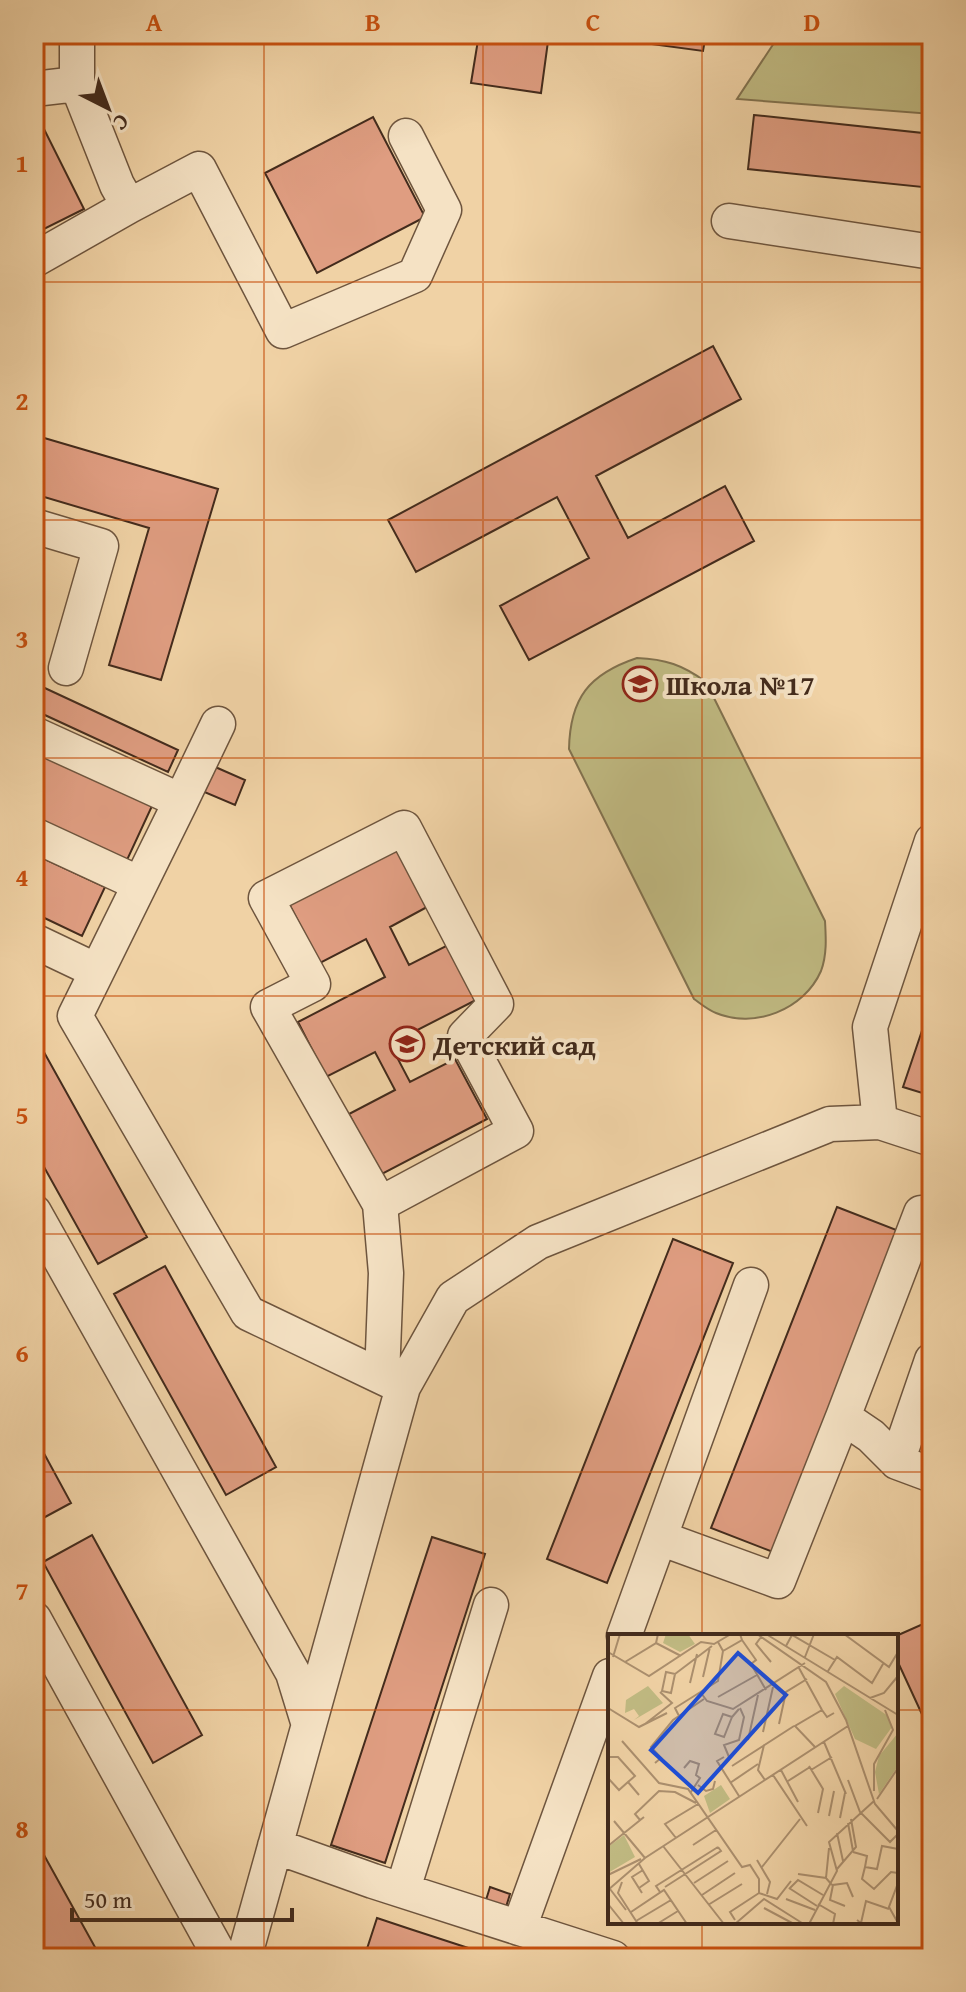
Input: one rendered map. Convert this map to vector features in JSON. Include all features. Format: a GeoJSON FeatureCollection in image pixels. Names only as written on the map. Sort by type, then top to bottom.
{"type":"FeatureCollection","features":[{"type":"Feature","properties":{"kind":"street"},"geometry":{"type":"LineString","coordinates":[[77,34],[77,84],[117,185],[129,206]]}},
{"type":"Feature","properties":{"kind":"street"},"geometry":{"type":"LineString","coordinates":[[34,89],[77,84]]}},
{"type":"Feature","properties":{"kind":"street"},"geometry":{"type":"LineString","coordinates":[[34,260],[199,169],[283,331],[415,275],[444,210],[406,136]]}},
{"type":"Feature","properties":{"kind":"street"},"geometry":{"type":"LineString","coordinates":[[729,221],[932,252]]}},
{"type":"Feature","properties":{"kind":"street"},"geometry":{"type":"LineString","coordinates":[[34,526],[101,546],[66,668]]}},
{"type":"Feature","properties":{"kind":"street"},"geometry":{"type":"LineString","coordinates":[[218,724],[75,1016],[248,1313],[393,1382]]}},
{"type":"Feature","properties":{"kind":"street"},"geometry":{"type":"LineString","coordinates":[[34,734],[181,801]]}},
{"type":"Feature","properties":{"kind":"street"},"geometry":{"type":"LineString","coordinates":[[244,1958],[309,1725],[393,1382],[380,1204],[268,1007],[313,984],[266,898],[404,828],[496,1004],[465,1036],[516,1131],[380,1204]]}},
{"type":"Feature","properties":{"kind":"street"},"geometry":{"type":"LineString","coordinates":[[34,835],[140,884]]}},
{"type":"Feature","properties":{"kind":"street"},"geometry":{"type":"LineString","coordinates":[[880,1122],[870,1027],[932,841]]}},
{"type":"Feature","properties":{"kind":"street"},"geometry":{"type":"LineString","coordinates":[[34,941],[97,971]]}},
{"type":"Feature","properties":{"kind":"street"},"geometry":{"type":"LineString","coordinates":[[393,1382],[453,1298],[538,1242],[830,1124],[880,1122],[932,1139]]}},
{"type":"Feature","properties":{"kind":"street"},"geometry":{"type":"LineString","coordinates":[[34,1212],[293,1673],[309,1725]]}},
{"type":"Feature","properties":{"kind":"street"},"geometry":{"type":"LineString","coordinates":[[660,1538],[778,1581],[921,1213]]}},
{"type":"Feature","properties":{"kind":"street"},"geometry":{"type":"LineString","coordinates":[[625,1634],[751,1285]]}},
{"type":"Feature","properties":{"kind":"street"},"geometry":{"type":"LineString","coordinates":[[897,1462],[932,1360]]}},
{"type":"Feature","properties":{"kind":"street"},"geometry":{"type":"LineString","coordinates":[[843,1417],[871,1436],[897,1462],[932,1475]]}},
{"type":"Feature","properties":{"kind":"street"},"geometry":{"type":"LineString","coordinates":[[403,1889],[491,1605]]}},
{"type":"Feature","properties":{"kind":"street"},"geometry":{"type":"LineString","coordinates":[[34,1619],[221,1958]]}},
{"type":"Feature","properties":{"kind":"street"},"geometry":{"type":"LineString","coordinates":[[519,1928],[608,1682]]}},
{"type":"Feature","properties":{"kind":"street"},"geometry":{"type":"LineString","coordinates":[[275,1846],[613,1958]]}},
{"type":"Feature","properties":{"kind":"shaded area"},"geometry":{"type":"Polygon","coordinates":[[[865,34],[932,35],[932,114],[737,99],[778,37],[864,41],[865,34]]]}},
{"type":"Feature","properties":{"kind":"shaded area"},"geometry":{"type":"Polygon","coordinates":[[[637,658],[673,664],[706,682],[825,921],[825,953],[821,971],[803,996],[776,1013],[746,1019],[731,1017],[713,1012],[694,999],[569,749],[573,716],[585,690],[606,672],[637,658]]]}},
{"type":"Feature","properties":{"kind":"building"},"geometry":{"type":"Polygon","coordinates":[[[479,34],[549,34],[541,93],[471,83],[479,34]]]}},
{"type":"Feature","properties":{"kind":"building"},"geometry":{"type":"Polygon","coordinates":[[[653,34],[706,34],[703,51],[651,44],[653,34]]]}},
{"type":"Feature","properties":{"kind":"building"},"geometry":{"type":"Polygon","coordinates":[[[34,114],[84,209],[34,234],[34,114]]]}},
{"type":"Feature","properties":{"kind":"building"},"geometry":{"type":"Polygon","coordinates":[[[754,115],[932,134],[932,188],[748,169],[754,115]]]}},
{"type":"Feature","properties":{"kind":"building"},"geometry":{"type":"Polygon","coordinates":[[[373,117],[425,217],[317,273],[265,173],[373,117]]]}},
{"type":"Feature","properties":{"kind":"building"},"geometry":{"type":"Polygon","coordinates":[[[713,346],[741,399],[596,476],[628,538],[725,486],[754,541],[529,660],[500,606],[589,558],[557,497],[416,572],[388,520],[713,346]]]}},
{"type":"Feature","properties":{"kind":"building"},"geometry":{"type":"Polygon","coordinates":[[[34,435],[218,489],[161,680],[109,665],[149,528],[34,494],[34,435]]]}},
{"type":"Feature","properties":{"kind":"building"},"geometry":{"type":"Polygon","coordinates":[[[34,683],[178,750],[168,772],[34,710],[34,683]]]}},
{"type":"Feature","properties":{"kind":"building"},"geometry":{"type":"Polygon","coordinates":[[[34,751],[152,806],[127,860],[34,817],[34,751]]]}},
{"type":"Feature","properties":{"kind":"building"},"geometry":{"type":"Polygon","coordinates":[[[213,766],[245,780],[235,805],[202,791],[213,766]]]}},
{"type":"Feature","properties":{"kind":"building"},"geometry":{"type":"Polygon","coordinates":[[[396,848],[427,907],[390,927],[409,965],[448,945],[476,1000],[390,1044],[410,1082],[455,1059],[487,1119],[380,1175],[349,1114],[395,1090],[375,1052],[326,1077],[298,1022],[385,977],[366,939],[320,963],[289,904],[396,848]]]}},
{"type":"Feature","properties":{"kind":"building"},"geometry":{"type":"Polygon","coordinates":[[[34,854],[105,887],[82,936],[34,913],[34,854]]]}},
{"type":"Feature","properties":{"kind":"building"},"geometry":{"type":"Polygon","coordinates":[[[932,1001],[932,1096],[903,1087],[932,1001]]]}},
{"type":"Feature","properties":{"kind":"building"},"geometry":{"type":"Polygon","coordinates":[[[35,1036],[147,1237],[98,1264],[34,1149],[35,1036]]]}},
{"type":"Feature","properties":{"kind":"building"},"geometry":{"type":"Polygon","coordinates":[[[837,1207],[899,1231],[773,1552],[711,1528],[837,1207]]]}},
{"type":"Feature","properties":{"kind":"building"},"geometry":{"type":"Polygon","coordinates":[[[673,1239],[733,1263],[607,1583],[547,1559],[673,1239]]]}},
{"type":"Feature","properties":{"kind":"building"},"geometry":{"type":"Polygon","coordinates":[[[165,1266],[276,1467],[226,1495],[114,1294],[165,1266]]]}},
{"type":"Feature","properties":{"kind":"building"},"geometry":{"type":"Polygon","coordinates":[[[34,1435],[71,1503],[34,1523],[34,1435]]]}},
{"type":"Feature","properties":{"kind":"building"},"geometry":{"type":"Polygon","coordinates":[[[92,1535],[202,1735],[153,1763],[43,1562],[92,1535]]]}},
{"type":"Feature","properties":{"kind":"building"},"geometry":{"type":"Polygon","coordinates":[[[432,1537],[485,1554],[385,1863],[331,1845],[432,1537]]]}},
{"type":"Feature","properties":{"kind":"building"},"geometry":{"type":"Polygon","coordinates":[[[932,1620],[932,1736],[898,1662],[898,1635],[932,1620]]]}},
{"type":"Feature","properties":{"kind":"building"},"geometry":{"type":"Polygon","coordinates":[[[34,1837],[101,1958],[36,1958],[34,1955],[34,1837]]]}},
{"type":"Feature","properties":{"kind":"building"},"geometry":{"type":"Polygon","coordinates":[[[490,1887],[510,1894],[506,1907],[486,1900],[490,1887]]]}},
{"type":"Feature","properties":{"kind":"building"},"geometry":{"type":"Polygon","coordinates":[[[377,1918],[410,1929],[499,1958],[364,1958],[377,1918]]]}},
{"type":"Feature","properties":{"kind":"place","name":"Школа №17"},"geometry":{"type":"Point","coordinates":[640,684]}},
{"type":"Feature","properties":{"kind":"place","name":"Детский сад"},"geometry":{"type":"Point","coordinates":[407,1044]}}]}
